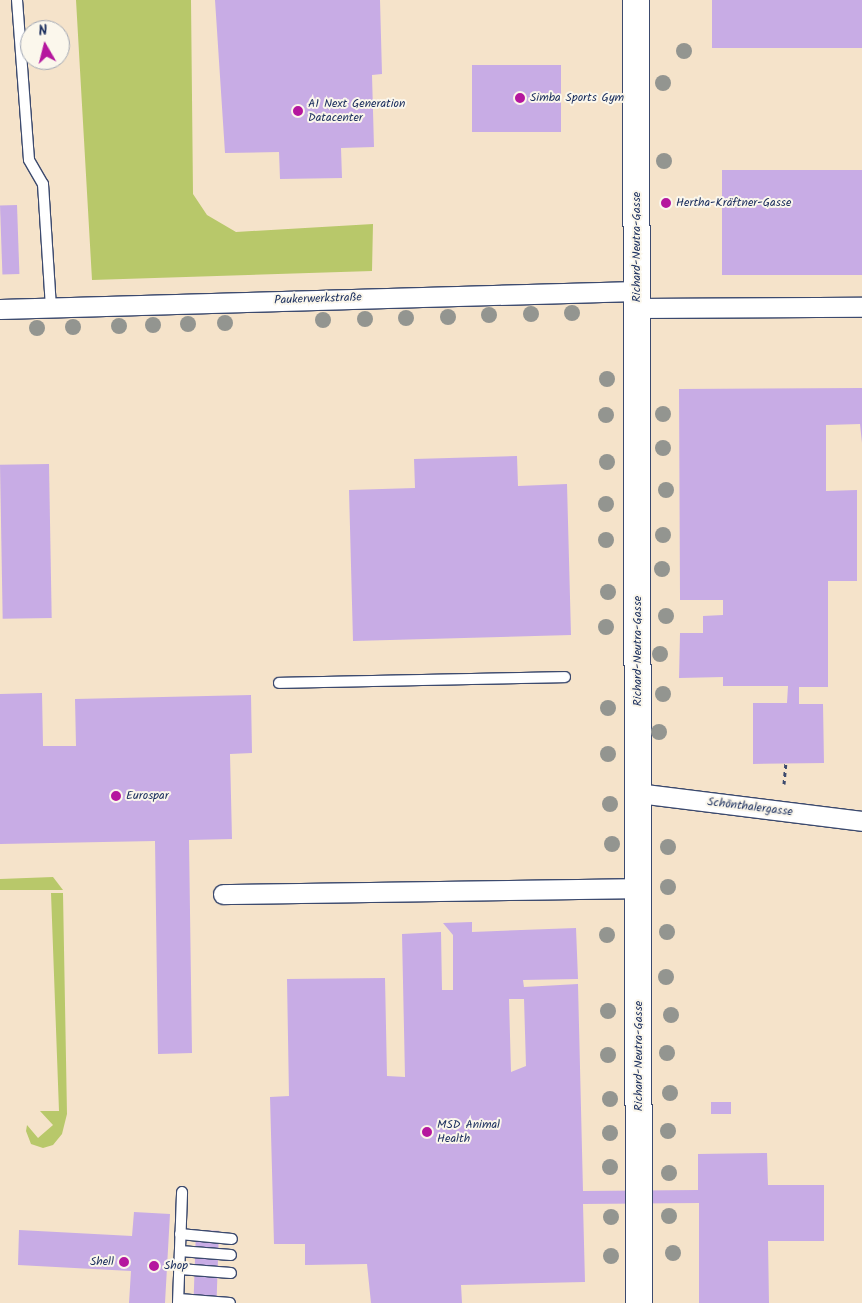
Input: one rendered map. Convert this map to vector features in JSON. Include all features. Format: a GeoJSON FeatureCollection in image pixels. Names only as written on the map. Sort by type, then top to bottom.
{"type":"FeatureCollection","features":[{"type":"Feature","properties":{"kind":"street","name":"Richard-Neutra-Gasse"},"geometry":{"type":"LineString","coordinates":[[636,0],[639,1303]]}},
{"type":"Feature","properties":{"kind":"street","name":"Paukerwerkstraße"},"geometry":{"type":"LineString","coordinates":[[0,309],[637,299]]}},
{"type":"Feature","properties":{"kind":"street"},"geometry":{"type":"LineString","coordinates":[[637,299],[862,307]]}},
{"type":"Feature","properties":{"kind":"street","name":"Schönthalergasse"},"geometry":{"type":"LineString","coordinates":[[638,793],[862,821]]}},
{"type":"Feature","properties":{"kind":"street"},"geometry":{"type":"LineString","coordinates":[[223,894],[638,888]]}},
{"type":"Feature","properties":{"kind":"lane"},"geometry":{"type":"LineString","coordinates":[[17,0],[29,160],[43,184],[51,307]]}},
{"type":"Feature","properties":{"kind":"lane"},"geometry":{"type":"LineString","coordinates":[[279,683],[565,677]]}},
{"type":"Feature","properties":{"kind":"lane"},"geometry":{"type":"LineString","coordinates":[[182,1192],[179,1301],[230,1303]]}},
{"type":"Feature","properties":{"kind":"lane"},"geometry":{"type":"LineString","coordinates":[[180,1234],[232,1239]]}},
{"type":"Feature","properties":{"kind":"lane"},"geometry":{"type":"LineString","coordinates":[[180,1251],[231,1255]]}},
{"type":"Feature","properties":{"kind":"lane"},"geometry":{"type":"LineString","coordinates":[[180,1269],[231,1273]]}},
{"type":"Feature","properties":{"kind":"path"},"geometry":{"type":"LineString","coordinates":[[784,784],[786,763]]}},
{"type":"Feature","properties":{"kind":"green space"},"geometry":{"type":"Polygon","coordinates":[[[76,0],[191,0],[193,194],[207,215],[236,232],[373,224],[372,271],[92,280],[76,0]]]}},
{"type":"Feature","properties":{"kind":"green space"},"geometry":{"type":"Polygon","coordinates":[[[53,877],[63,890],[0,890],[0,879],[53,877]]]}},
{"type":"Feature","properties":{"kind":"green space"},"geometry":{"type":"Polygon","coordinates":[[[51,893],[63,893],[67,1114],[62,1134],[53,1145],[43,1148],[31,1144],[26,1131],[27,1125],[38,1138],[53,1125],[40,1111],[59,1111],[51,893]]]}},
{"type":"Feature","properties":{"kind":"building","name":"A1 Next Generation Datacenter"},"geometry":{"type":"Polygon","coordinates":[[[215,0],[380,0],[382,74],[372,75],[374,147],[341,148],[342,178],[280,179],[279,152],[225,153],[215,0]]]}},
{"type":"Feature","properties":{"kind":"building"},"geometry":{"type":"Polygon","coordinates":[[[712,0],[862,0],[862,48],[712,48],[712,0]]]}},
{"type":"Feature","properties":{"kind":"building"},"geometry":{"type":"Polygon","coordinates":[[[472,65],[561,65],[561,132],[472,132],[472,65]]]}},
{"type":"Feature","properties":{"kind":"building"},"geometry":{"type":"Polygon","coordinates":[[[722,170],[862,170],[862,275],[722,275],[722,170]]]}},
{"type":"Feature","properties":{"kind":"building"},"geometry":{"type":"Polygon","coordinates":[[[17,205],[19,274],[2,275],[0,206],[17,205]]]}},
{"type":"Feature","properties":{"kind":"building"},"geometry":{"type":"Polygon","coordinates":[[[862,388],[862,443],[860,424],[826,425],[826,491],[857,490],[857,581],[828,581],[828,687],[799,687],[799,704],[823,704],[824,763],[753,764],[753,703],[787,703],[788,686],[723,686],[723,677],[679,678],[680,633],[703,633],[703,616],[723,615],[723,600],[680,600],[679,389],[862,388]]]}},
{"type":"Feature","properties":{"kind":"building"},"geometry":{"type":"Polygon","coordinates":[[[517,456],[518,486],[567,484],[571,635],[353,641],[349,490],[415,488],[414,459],[517,456]]]}},
{"type":"Feature","properties":{"kind":"building"},"geometry":{"type":"Polygon","coordinates":[[[49,464],[52,618],[3,619],[0,465],[49,464]]]}},
{"type":"Feature","properties":{"kind":"building","name":"Eurospar"},"geometry":{"type":"Polygon","coordinates":[[[42,693],[43,746],[76,746],[75,699],[251,695],[252,753],[230,754],[232,839],[189,840],[192,1053],[158,1054],[155,841],[0,844],[0,694],[42,693]]]}},
{"type":"Feature","properties":{"kind":"building","name":"MSD Animal Health"},"geometry":{"type":"Polygon","coordinates":[[[472,922],[472,932],[576,928],[578,979],[523,980],[524,987],[578,984],[583,1191],[698,1190],[698,1154],[767,1153],[768,1185],[824,1185],[824,1241],[768,1241],[769,1303],[699,1303],[699,1203],[583,1204],[585,1282],[461,1285],[462,1303],[371,1303],[367,1264],[305,1265],[305,1244],[274,1244],[270,1097],[289,1096],[287,979],[385,978],[387,1076],[405,1077],[402,934],[441,932],[442,990],[453,990],[453,935],[443,923],[472,922]],[[509,999],[511,1072],[526,1066],[524,999],[509,999]]]}},
{"type":"Feature","properties":{"kind":"building"},"geometry":{"type":"Polygon","coordinates":[[[711,1102],[731,1102],[731,1114],[711,1114],[711,1102]]]}},
{"type":"Feature","properties":{"kind":"building"},"geometry":{"type":"Polygon","coordinates":[[[134,1212],[170,1214],[165,1303],[129,1303],[131,1271],[18,1265],[19,1230],[132,1236],[134,1212]]]}},
{"type":"Feature","properties":{"kind":"building"},"geometry":{"type":"Polygon","coordinates":[[[196,1230],[219,1231],[216,1303],[193,1303],[196,1230]]]}},
{"type":"Feature","properties":{"kind":"place","name":"Simba Sports Gym"},"geometry":{"type":"Point","coordinates":[520,98]}},
{"type":"Feature","properties":{"kind":"place","name":"A1 Next Generation Datacenter"},"geometry":{"type":"Point","coordinates":[298,111]}},
{"type":"Feature","properties":{"kind":"place","name":"Hertha-Kräftner-Gasse"},"geometry":{"type":"Point","coordinates":[666,203]}},
{"type":"Feature","properties":{"kind":"place","name":"Eurospar"},"geometry":{"type":"Point","coordinates":[116,796]}},
{"type":"Feature","properties":{"kind":"place","name":"MSD Animal Health"},"geometry":{"type":"Point","coordinates":[427,1132]}},
{"type":"Feature","properties":{"kind":"place","name":"Shell"},"geometry":{"type":"Point","coordinates":[124,1262]}},
{"type":"Feature","properties":{"kind":"place","name":"Shop"},"geometry":{"type":"Point","coordinates":[154,1266]}}]}
